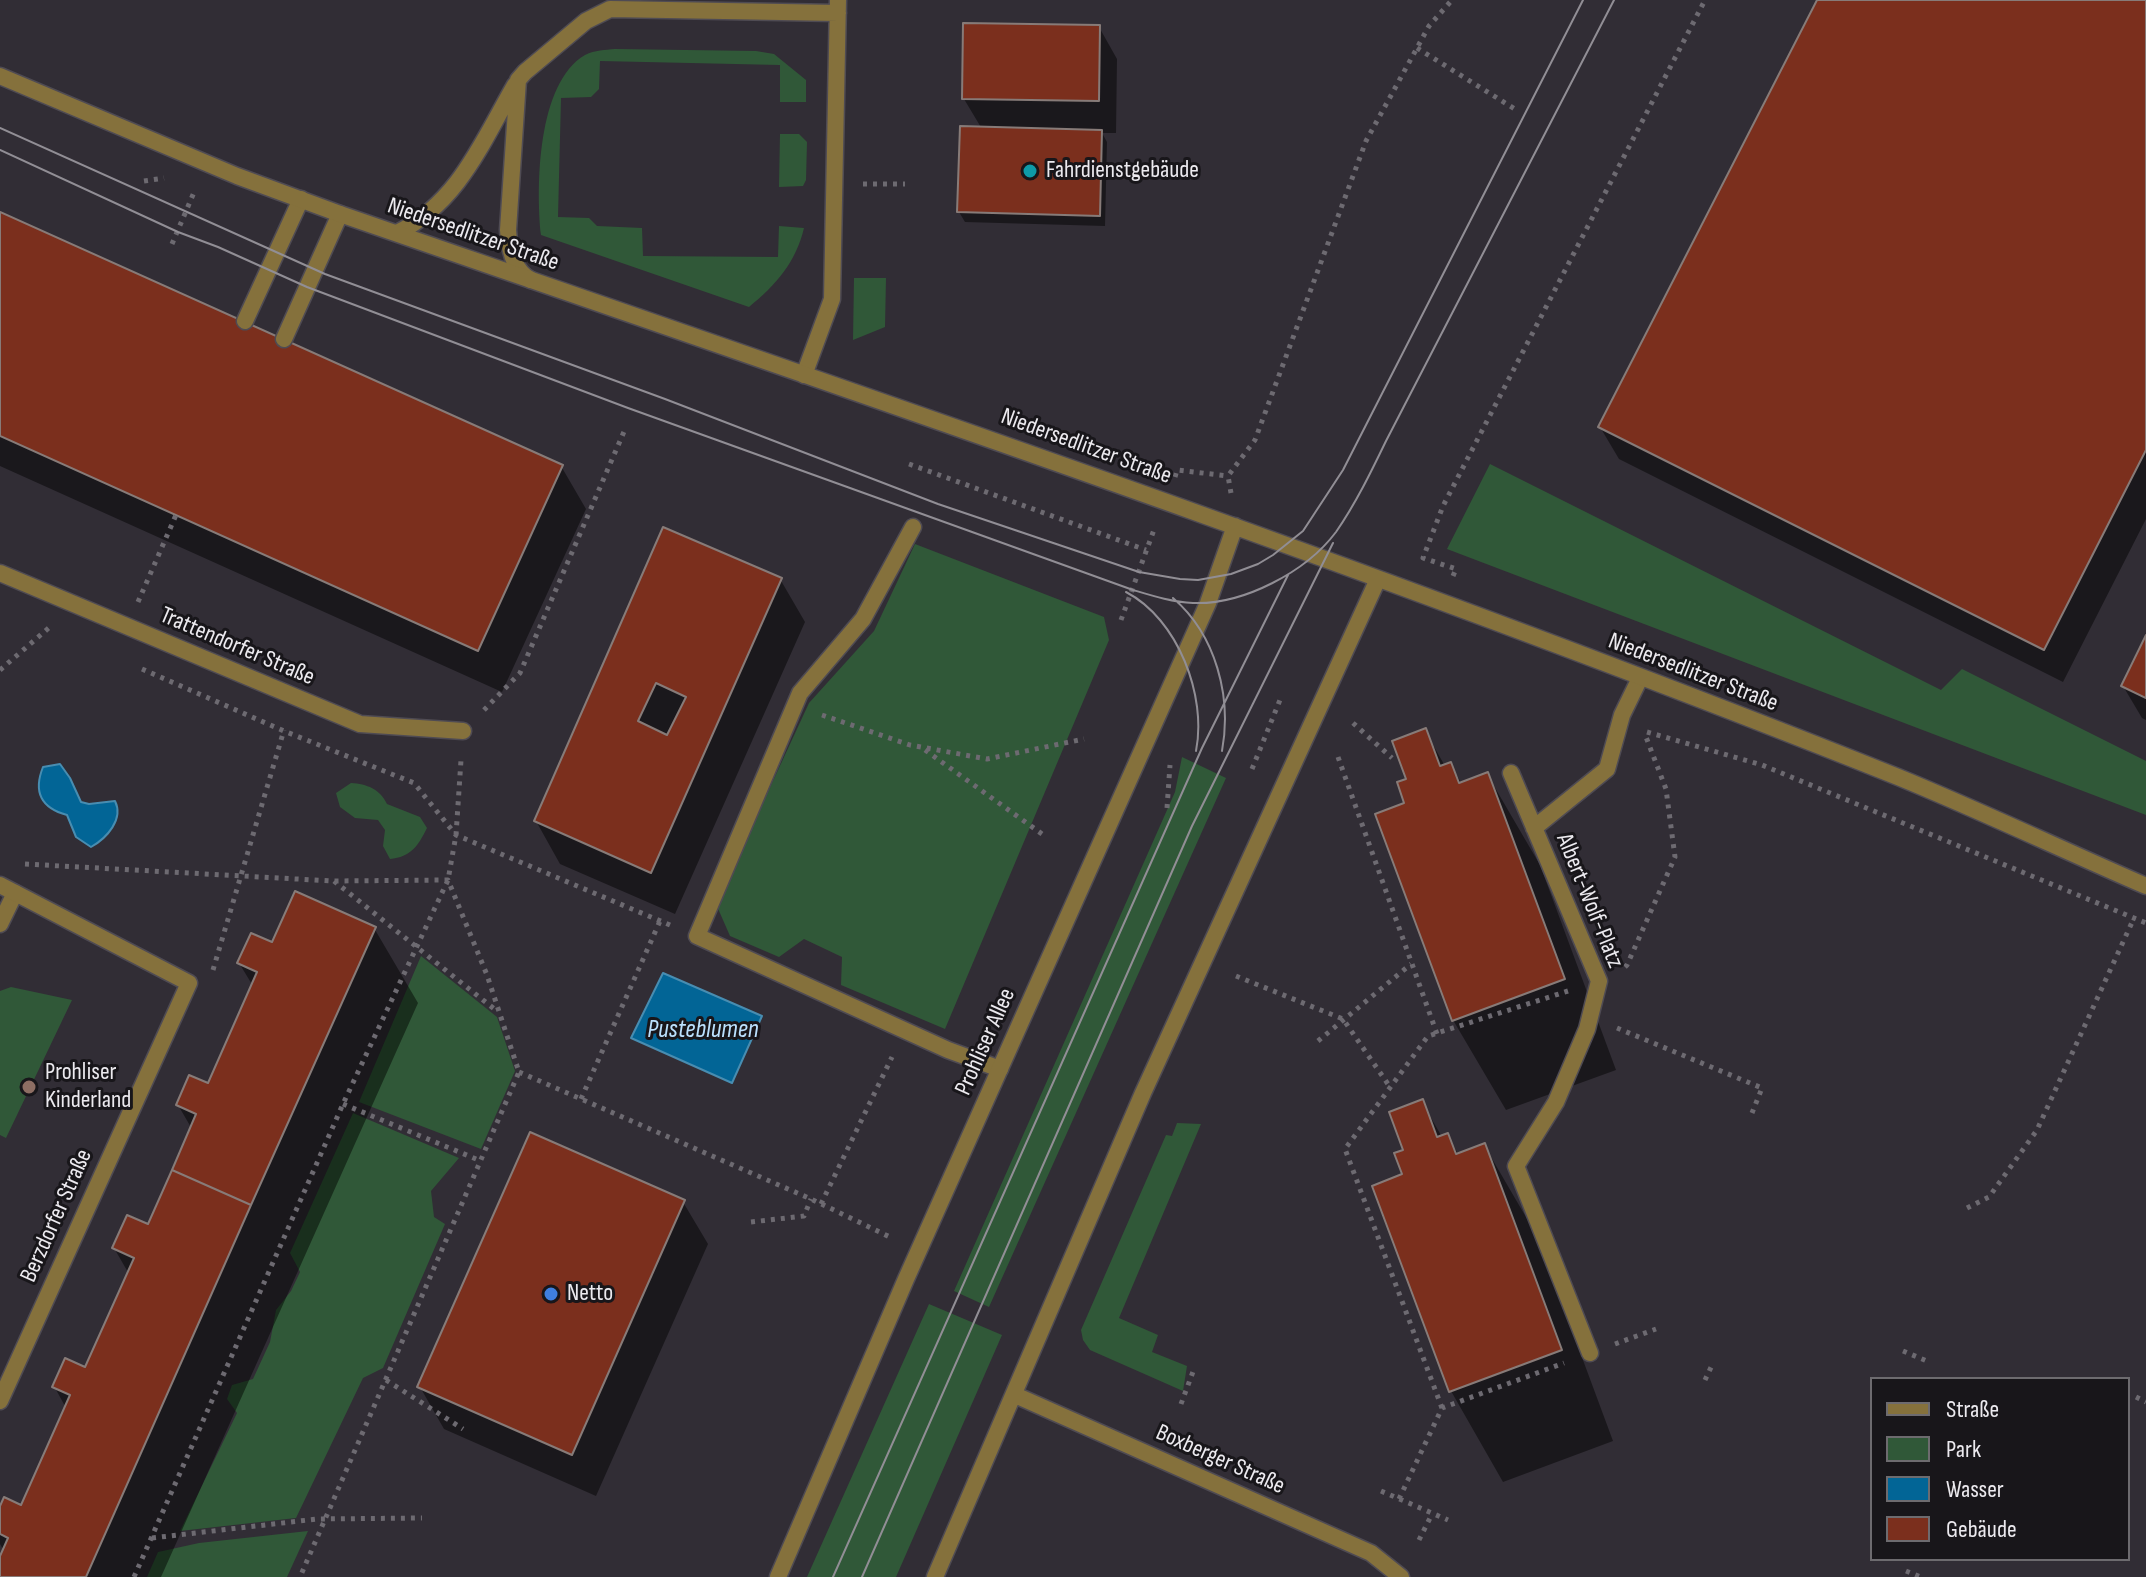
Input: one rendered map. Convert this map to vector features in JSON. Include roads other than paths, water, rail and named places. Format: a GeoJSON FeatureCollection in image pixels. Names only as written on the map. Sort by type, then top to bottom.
{"type":"FeatureCollection","features":[{"type":"Feature","properties":{"kind":"street"},"geometry":{"type":"LineString","coordinates":[[397,233],[416,224],[449,196],[462,180],[518,80],[586,21],[610,9],[838,6],[832,299],[804,375]]}},
{"type":"Feature","properties":{"kind":"street","name":"Niedersedlitzer Straße"},"geometry":{"type":"LineString","coordinates":[[0,76],[237,176],[340,214],[1235,526],[1378,579],[1901,779],[2146,886]]}},
{"type":"Feature","properties":{"kind":"street"},"geometry":{"type":"LineString","coordinates":[[518,80],[509,244],[519,270],[531,280]]}},
{"type":"Feature","properties":{"kind":"street"},"geometry":{"type":"LineString","coordinates":[[245,321],[301,199]]}},
{"type":"Feature","properties":{"kind":"street"},"geometry":{"type":"LineString","coordinates":[[284,339],[340,214]]}},
{"type":"Feature","properties":{"kind":"street","name":"Prohliser Allee"},"geometry":{"type":"LineString","coordinates":[[778,1577],[906,1279],[1208,603],[1235,526]]}},
{"type":"Feature","properties":{"kind":"street"},"geometry":{"type":"LineString","coordinates":[[913,527],[863,619],[800,693],[697,936],[948,1050],[1000,1069]]}},
{"type":"Feature","properties":{"kind":"street","name":"Trattendorfer Straße"},"geometry":{"type":"LineString","coordinates":[[0,573],[360,724],[463,731]]}},
{"type":"Feature","properties":{"kind":"street"},"geometry":{"type":"LineString","coordinates":[[935,1577],[1143,1093],[1378,579]]}},
{"type":"Feature","properties":{"kind":"street"},"geometry":{"type":"LineString","coordinates":[[1534,828],[1607,769],[1622,715],[1640,678]]}},
{"type":"Feature","properties":{"kind":"street","name":"Albert-Wolf-Platz"},"geometry":{"type":"LineString","coordinates":[[1511,773],[1599,981],[1590,1017],[1556,1102],[1516,1166],[1590,1353]]}},
{"type":"Feature","properties":{"kind":"street"},"geometry":{"type":"LineString","coordinates":[[0,924],[8,889]]}},
{"type":"Feature","properties":{"kind":"street","name":"Berzdorfer Straße"},"geometry":{"type":"LineString","coordinates":[[0,1401],[189,983],[8,889]]}},
{"type":"Feature","properties":{"kind":"street","name":"Boxberger Straße"},"geometry":{"type":"LineString","coordinates":[[1015,1395],[1371,1553],[1401,1577]]}},
{"type":"Feature","properties":{"kind":"water"},"geometry":{"type":"Polygon","coordinates":[[[60,764],[81,802],[115,801],[116,821],[103,839],[91,847],[76,837],[67,815],[45,803],[39,791],[43,767],[60,764]]]}},
{"type":"Feature","properties":{"kind":"water","name":"Pusteblumen"},"geometry":{"type":"Polygon","coordinates":[[[663,973],[762,1016],[732,1083],[631,1038],[663,973]]]}},
{"type":"Feature","properties":{"kind":"tram line"},"geometry":{"type":"LineString","coordinates":[[0,128],[325,274],[665,399],[938,504],[1139,572],[1198,580],[1231,574],[1258,564],[1303,531],[1343,470],[1583,0]]}},
{"type":"Feature","properties":{"kind":"tram line"},"geometry":{"type":"LineString","coordinates":[[0,150],[307,287],[628,408],[1133,590],[1178,601],[1212,602],[1252,592],[1291,573],[1336,532],[1363,487],[1614,0]]}},
{"type":"Feature","properties":{"kind":"tram line"},"geometry":{"type":"LineString","coordinates":[[862,1577],[1192,826],[1333,543]]}},
{"type":"Feature","properties":{"kind":"tram line"},"geometry":{"type":"LineString","coordinates":[[833,1577],[1202,748],[1288,575]]}},
{"type":"Feature","properties":{"kind":"tram line"},"geometry":{"type":"LineString","coordinates":[[1126,592],[1160,620],[1185,661],[1197,707],[1196,751]]}},
{"type":"Feature","properties":{"kind":"tram line"},"geometry":{"type":"LineString","coordinates":[[1173,598],[1200,630],[1217,668],[1225,710],[1222,751]]}},
{"type":"Feature","properties":{"kind":"place","name":"Fahrdienstgebäude"},"geometry":{"type":"Point","coordinates":[1030,171]}},
{"type":"Feature","properties":{"kind":"place","name":"Prohliser Kinderland"},"geometry":{"type":"Point","coordinates":[29,1087]}},
{"type":"Feature","properties":{"kind":"place","name":"Netto"},"geometry":{"type":"Point","coordinates":[551,1294]}}]}
